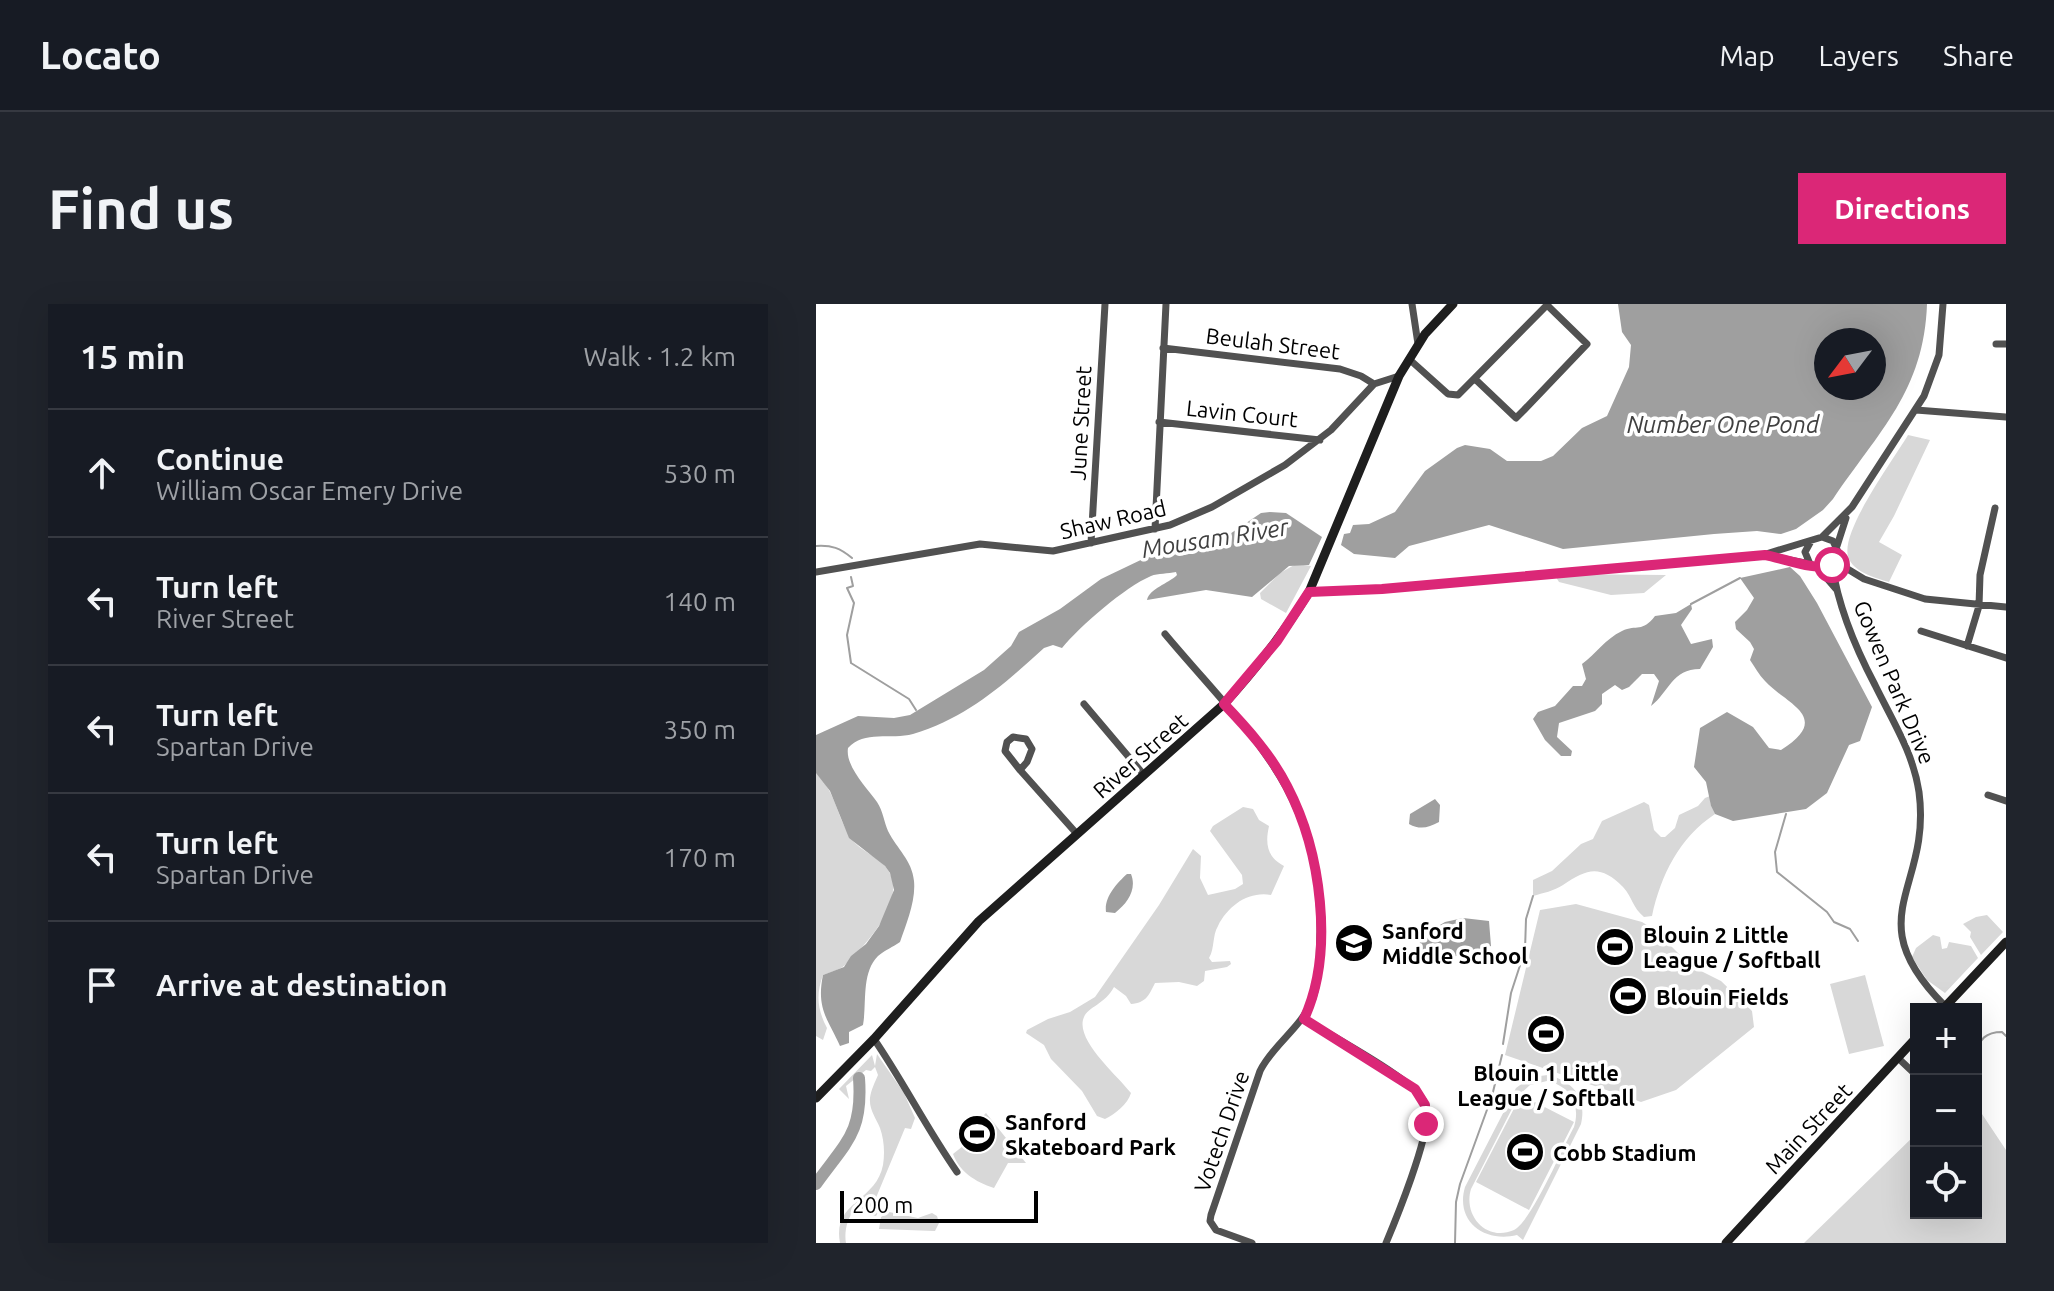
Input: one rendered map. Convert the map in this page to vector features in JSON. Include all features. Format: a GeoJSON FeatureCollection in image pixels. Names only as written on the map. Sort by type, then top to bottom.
{"type":"FeatureCollection","features":[{"type":"Feature","properties":{"kind":"street","name":"June Street"},"geometry":{"type":"LineString","coordinates":[[1091,543],[1105,304]]}},
{"type":"Feature","properties":{"kind":"street"},"geometry":{"type":"LineString","coordinates":[[1155,529],[1166,304]]}},
{"type":"Feature","properties":{"kind":"street"},"geometry":{"type":"LineString","coordinates":[[1410,304],[1418,344]]}},
{"type":"Feature","properties":{"kind":"street","name":"River Street"},"geometry":{"type":"LineString","coordinates":[[816,1098],[874,1039],[962,939],[1224,704],[1277,641],[1309,592],[1399,376],[1418,344],[1453,304]]}},
{"type":"Feature","properties":{"kind":"street"},"geometry":{"type":"LineString","coordinates":[[1409,359],[1453,397],[1475,379],[1547,304],[1587,344],[1516,418],[1475,379]]}},
{"type":"Feature","properties":{"kind":"street"},"geometry":{"type":"LineString","coordinates":[[1822,537],[1848,512],[1916,410],[1939,355],[1943,304]]}},
{"type":"Feature","properties":{"kind":"street"},"geometry":{"type":"LineString","coordinates":[[1996,344],[2006,344]]}},
{"type":"Feature","properties":{"kind":"street","name":"Beulah Street"},"geometry":{"type":"LineString","coordinates":[[1163,348],[1340,369],[1374,384]]}},
{"type":"Feature","properties":{"kind":"street"},"geometry":{"type":"LineString","coordinates":[[1374,384],[1399,376]]}},
{"type":"Feature","properties":{"kind":"street","name":"Shaw Road"},"geometry":{"type":"LineString","coordinates":[[816,572],[964,546],[995,544],[1049,551],[1155,529],[1212,507],[1285,465],[1320,440],[1374,384]]}},
{"type":"Feature","properties":{"kind":"street"},"geometry":{"type":"LineString","coordinates":[[1916,410],[2006,417]]}},
{"type":"Feature","properties":{"kind":"street","name":"Lavin Court"},"geometry":{"type":"LineString","coordinates":[[1159,422],[1320,440]]}},
{"type":"Feature","properties":{"kind":"street"},"geometry":{"type":"LineString","coordinates":[[1967,646],[1979,606],[1980,575],[1995,508]]}},
{"type":"Feature","properties":{"kind":"street"},"geometry":{"type":"LineString","coordinates":[[1833,564],[1848,512]]}},
{"type":"Feature","properties":{"kind":"street"},"geometry":{"type":"LineString","coordinates":[[1309,592],[1382,589],[1765,555],[1822,537],[1830,539],[1850,571]]}},
{"type":"Feature","properties":{"kind":"street"},"geometry":{"type":"LineString","coordinates":[[1813,539],[1805,552],[1814,566]]}},
{"type":"Feature","properties":{"kind":"street"},"geometry":{"type":"LineString","coordinates":[[1765,555],[1814,566],[1841,565],[1864,579],[1925,599],[2006,607]]}},
{"type":"Feature","properties":{"kind":"street","name":"Gowen Park Drive"},"geometry":{"type":"LineString","coordinates":[[1833,564],[1839,595],[1863,659],[1904,742],[1915,773],[1920,805],[1920,836],[1901,908],[1900,933],[1913,970],[1940,1003]]}},
{"type":"Feature","properties":{"kind":"street","name":"Gowen Park Drive"},"geometry":{"type":"LineString","coordinates":[[1814,566],[1839,595]]}},
{"type":"Feature","properties":{"kind":"street"},"geometry":{"type":"LineString","coordinates":[[1921,631],[2006,658]]}},
{"type":"Feature","properties":{"kind":"street"},"geometry":{"type":"LineString","coordinates":[[1165,634],[1272,760],[1286,784],[1304,829],[1320,906],[1314,994],[1304,1019],[1406,1082],[1421,1096],[1425,1105],[1424,1134],[1386,1243]]}},
{"type":"Feature","properties":{"kind":"street"},"geometry":{"type":"LineString","coordinates":[[1084,704],[1144,775]]}},
{"type":"Feature","properties":{"kind":"street"},"geometry":{"type":"LineString","coordinates":[[1020,770],[1032,749],[1026,739],[1013,737],[1007,742],[1005,751],[1020,770],[1077,834]]}},
{"type":"Feature","properties":{"kind":"street"},"geometry":{"type":"LineString","coordinates":[[1988,795],[2006,801]]}},
{"type":"Feature","properties":{"kind":"street"},"geometry":{"type":"LineString","coordinates":[[1949,1003],[2004,949]]}},
{"type":"Feature","properties":{"kind":"street","name":"Votech Drive"},"geometry":{"type":"LineString","coordinates":[[1252,1243],[1216,1230],[1210,1221],[1211,1215],[1260,1071],[1274,1050],[1304,1019]]}},
{"type":"Feature","properties":{"kind":"street"},"geometry":{"type":"LineString","coordinates":[[874,1039],[903,1082],[927,1130],[957,1172]]}},
{"type":"Feature","properties":{"kind":"street","name":"Main Street"},"geometry":{"type":"LineString","coordinates":[[1726,1243],[1910,1045]]}},
{"type":"Feature","properties":{"kind":"street"},"geometry":{"type":"LineString","coordinates":[[1898,1058],[1910,1069]]}},
{"type":"Feature","properties":{"kind":"shaded area"},"geometry":{"type":"Polygon","coordinates":[[[1908,435],[1930,440],[1879,542],[1902,555],[1889,582],[1865,574],[1854,566],[1848,556],[1848,544],[1860,513],[1908,435]]]}},
{"type":"Feature","properties":{"kind":"shaded area"},"geometry":{"type":"Polygon","coordinates":[[[1296,564],[1311,566],[1286,613],[1261,599],[1260,593],[1280,573],[1296,564]]]}},
{"type":"Feature","properties":{"kind":"shaded area"},"geometry":{"type":"Polygon","coordinates":[[[1554,574],[1666,575],[1644,593],[1611,595],[1559,582],[1554,574]]]}},
{"type":"Feature","properties":{"kind":"shaded area"},"geometry":{"type":"Polygon","coordinates":[[[816,772],[828,789],[851,838],[884,865],[893,882],[893,895],[873,935],[843,967],[823,975],[819,1008],[827,1028],[823,1040],[816,1036],[816,772]]]}},
{"type":"Feature","properties":{"kind":"shaded area"},"geometry":{"type":"Polygon","coordinates":[[[1710,796],[1715,814],[1691,834],[1673,859],[1652,916],[1644,917],[1623,887],[1600,872],[1579,875],[1556,889],[1533,896],[1533,880],[1552,871],[1581,844],[1593,839],[1602,821],[1644,802],[1649,805],[1654,830],[1665,837],[1675,828],[1679,815],[1710,796]]]}},
{"type":"Feature","properties":{"kind":"shaded area"},"geometry":{"type":"Polygon","coordinates":[[[1243,807],[1253,809],[1259,820],[1269,826],[1269,849],[1284,866],[1271,895],[1247,898],[1233,906],[1222,919],[1209,958],[1212,962],[1230,961],[1227,967],[1205,971],[1204,981],[1197,986],[1179,982],[1155,983],[1146,998],[1131,1004],[1114,987],[1086,1014],[1083,1026],[1085,1036],[1131,1093],[1124,1105],[1113,1114],[1105,1119],[1097,1116],[1082,1091],[1051,1059],[1044,1045],[1026,1033],[1027,1030],[1070,1012],[1095,997],[1159,905],[1193,849],[1201,856],[1200,878],[1208,895],[1243,884],[1242,875],[1210,831],[1243,807]]]}},
{"type":"Feature","properties":{"kind":"shaded area","name":"Blouin Fields"},"geometry":{"type":"Polygon","coordinates":[[[1576,904],[1642,922],[1655,930],[1691,966],[1721,981],[1752,1011],[1754,1027],[1676,1090],[1641,1102],[1505,1055],[1540,910],[1576,904]]]}},
{"type":"Feature","properties":{"kind":"shaded area"},"geometry":{"type":"Polygon","coordinates":[[[1987,915],[2003,932],[1981,955],[1970,937],[1971,932],[1963,924],[1987,915]]]}},
{"type":"Feature","properties":{"kind":"shaded area"},"geometry":{"type":"Polygon","coordinates":[[[1933,935],[1940,937],[1942,949],[1947,948],[1949,942],[1971,946],[1978,958],[1945,993],[1927,980],[1912,957],[1916,948],[1933,935]]]}},
{"type":"Feature","properties":{"kind":"shaded area"},"geometry":{"type":"Polygon","coordinates":[[[1865,975],[1884,1046],[1849,1054],[1830,984],[1865,975]]]}},
{"type":"Feature","properties":{"kind":"shaded area"},"geometry":{"type":"Polygon","coordinates":[[[877,1054],[904,1093],[915,1118],[911,1129],[905,1128],[873,1205],[880,1209],[876,1216],[855,1210],[847,1225],[846,1243],[840,1243],[842,1218],[879,1177],[884,1151],[870,1102],[878,1075],[875,1067],[871,1071],[866,1070],[846,1086],[849,1099],[839,1089],[872,1055],[875,1066],[877,1054]]]}},
{"type":"Feature","properties":{"kind":"shaded area"},"geometry":{"type":"Polygon","coordinates":[[[1548,1075],[1571,1086],[1582,1106],[1581,1124],[1523,1240],[1517,1235],[1494,1236],[1475,1227],[1468,1219],[1464,1210],[1465,1187],[1516,1088],[1531,1077],[1548,1075]],[[1547,1081],[1530,1085],[1519,1095],[1471,1189],[1470,1208],[1479,1224],[1486,1229],[1504,1233],[1521,1224],[1538,1199],[1574,1127],[1576,1111],[1572,1097],[1555,1083],[1547,1081]]]}},
{"type":"Feature","properties":{"kind":"shaded area","name":"Cobb Stadium"},"geometry":{"type":"Polygon","coordinates":[[[1521,1095],[1574,1122],[1529,1210],[1476,1182],[1521,1095]]]}},
{"type":"Feature","properties":{"kind":"shaded area"},"geometry":{"type":"Polygon","coordinates":[[[986,1113],[1026,1163],[1008,1163],[994,1188],[969,1175],[959,1166],[953,1154],[963,1146],[957,1137],[986,1113]]]}},
{"type":"Feature","properties":{"kind":"shaded area"},"geometry":{"type":"Polygon","coordinates":[[[1982,1114],[2006,1150],[2006,1243],[1804,1243],[1910,1140],[1910,1219],[1982,1219],[1982,1114]]]}},
{"type":"Feature","properties":{"kind":"shaded area"},"geometry":{"type":"Polygon","coordinates":[[[889,1212],[918,1218],[932,1213],[939,1223],[935,1231],[879,1229],[881,1217],[889,1212]]]}},
{"type":"Feature","properties":{"kind":"water","name":"Number One Pond"},"geometry":{"type":"Polygon","coordinates":[[[1618,304],[1927,304],[1918,362],[1896,409],[1833,499],[1796,529],[1781,534],[1757,531],[1563,549],[1489,525],[1409,546],[1395,558],[1354,554],[1341,545],[1344,534],[1350,533],[1353,525],[1369,524],[1395,512],[1425,471],[1457,448],[1465,445],[1490,449],[1507,461],[1541,461],[1553,456],[1582,428],[1607,416],[1629,367],[1631,345],[1622,332],[1618,304]]]}},
{"type":"Feature","properties":{"kind":"water"},"geometry":{"type":"Polygon","coordinates":[[[1261,513],[1286,513],[1322,537],[1309,565],[1289,566],[1252,597],[1206,590],[1147,600],[1152,592],[1177,575],[1176,572],[1151,576],[1104,608],[1062,648],[1053,645],[1044,648],[999,687],[951,719],[905,736],[862,739],[848,748],[853,769],[879,805],[888,831],[910,867],[914,896],[900,942],[878,956],[869,971],[863,1025],[849,1032],[849,1043],[840,1046],[822,1005],[823,975],[844,967],[851,956],[866,944],[879,926],[894,890],[885,866],[849,838],[830,791],[816,773],[816,735],[858,716],[894,718],[910,715],[984,670],[1011,646],[1019,632],[1060,609],[1101,579],[1147,557],[1172,555],[1218,542],[1261,513]]]}},
{"type":"Feature","properties":{"kind":"water"},"geometry":{"type":"Polygon","coordinates":[[[1790,567],[1800,576],[1817,603],[1872,707],[1860,741],[1849,745],[1827,793],[1806,809],[1733,821],[1715,814],[1706,782],[1694,767],[1700,728],[1727,712],[1753,727],[1769,748],[1781,750],[1804,729],[1805,720],[1801,712],[1759,674],[1750,660],[1754,649],[1736,629],[1735,622],[1754,598],[1740,578],[1790,567]]]}},
{"type":"Feature","properties":{"kind":"water"},"geometry":{"type":"Polygon","coordinates":[[[1691,604],[1692,609],[1681,625],[1691,644],[1712,639],[1713,647],[1700,669],[1677,677],[1651,706],[1659,681],[1654,674],[1642,674],[1622,690],[1615,685],[1602,694],[1602,704],[1595,711],[1559,723],[1557,737],[1572,751],[1571,756],[1561,756],[1545,740],[1533,719],[1538,712],[1555,706],[1573,686],[1582,686],[1586,679],[1582,664],[1611,638],[1627,629],[1643,626],[1655,616],[1676,613],[1691,604]]]}},
{"type":"Feature","properties":{"kind":"water"},"geometry":{"type":"Polygon","coordinates":[[[1435,799],[1440,805],[1439,822],[1424,828],[1409,824],[1410,814],[1435,799]]]}},
{"type":"Feature","properties":{"kind":"water"},"geometry":{"type":"Polygon","coordinates":[[[1127,874],[1131,874],[1133,880],[1130,895],[1115,913],[1106,912],[1109,896],[1127,874]]]}},
{"type":"Feature","properties":{"kind":"water"},"geometry":{"type":"Polygon","coordinates":[[[1463,918],[1489,921],[1491,946],[1435,962],[1419,954],[1418,947],[1423,935],[1445,922],[1463,918]]]}},
{"type":"Feature","properties":{"kind":"waterway"},"geometry":{"type":"LineString","coordinates":[[816,546],[836,548],[852,558]]}},
{"type":"Feature","properties":{"kind":"waterway"},"geometry":{"type":"LineString","coordinates":[[851,577],[853,586],[847,588],[854,603],[847,635],[851,663],[909,699],[916,710]]}},
{"type":"Feature","properties":{"kind":"waterway"},"geometry":{"type":"LineString","coordinates":[[1691,604],[1740,578]]}},
{"type":"Feature","properties":{"kind":"waterway"},"geometry":{"type":"LineString","coordinates":[[1786,814],[1775,852],[1777,872],[1827,912],[1834,922],[1850,929],[1858,941]]}},
{"type":"Feature","properties":{"kind":"waterway"},"geometry":{"type":"LineString","coordinates":[[1503,1044],[1511,993],[1525,950],[1526,919],[1533,896]]}},
{"type":"Feature","properties":{"kind":"waterway"},"geometry":{"type":"LineString","coordinates":[[1982,1039],[1996,1032],[2006,1036]]}},
{"type":"Feature","properties":{"kind":"waterway"},"geometry":{"type":"LineString","coordinates":[[1455,1243],[1456,1202],[1460,1184],[1492,1096],[1502,1055]]}},
{"type":"Feature","properties":{"kind":"waterway","name":"Mousam River"},"geometry":{"type":"LineString","coordinates":[[816,1184],[844,1147],[855,1125],[860,1097],[859,1078]]}},
{"type":"Feature","properties":{"kind":"place","name":"Sanford Middle School"},"geometry":{"type":"Point","coordinates":[1354,943]}},
{"type":"Feature","properties":{"kind":"place","name":"Blouin 2 Little League / Softball"},"geometry":{"type":"Point","coordinates":[1615,947]}},
{"type":"Feature","properties":{"kind":"place","name":"Blouin Fields"},"geometry":{"type":"Point","coordinates":[1628,996]}},
{"type":"Feature","properties":{"kind":"place","name":"Blouin 1 Little League / Softball"},"geometry":{"type":"Point","coordinates":[1546,1034]}},
{"type":"Feature","properties":{"kind":"place","name":"Sanford Skateboard Park"},"geometry":{"type":"Point","coordinates":[977,1134]}},
{"type":"Feature","properties":{"kind":"place","name":"Cobb Stadium"},"geometry":{"type":"Point","coordinates":[1525,1152]}},
{"type":"Feature","properties":{"kind":"route"},"geometry":{"type":"LineString","coordinates":[[1426,1124],[1425,1105],[1415,1089],[1304,1019],[1314,994],[1319,955],[1320,906],[1313,862],[1295,802],[1286,784],[1248,729],[1224,704],[1259,665],[1309,592],[1382,589],[1765,555],[1822,569],[1832,565]]}}]}
